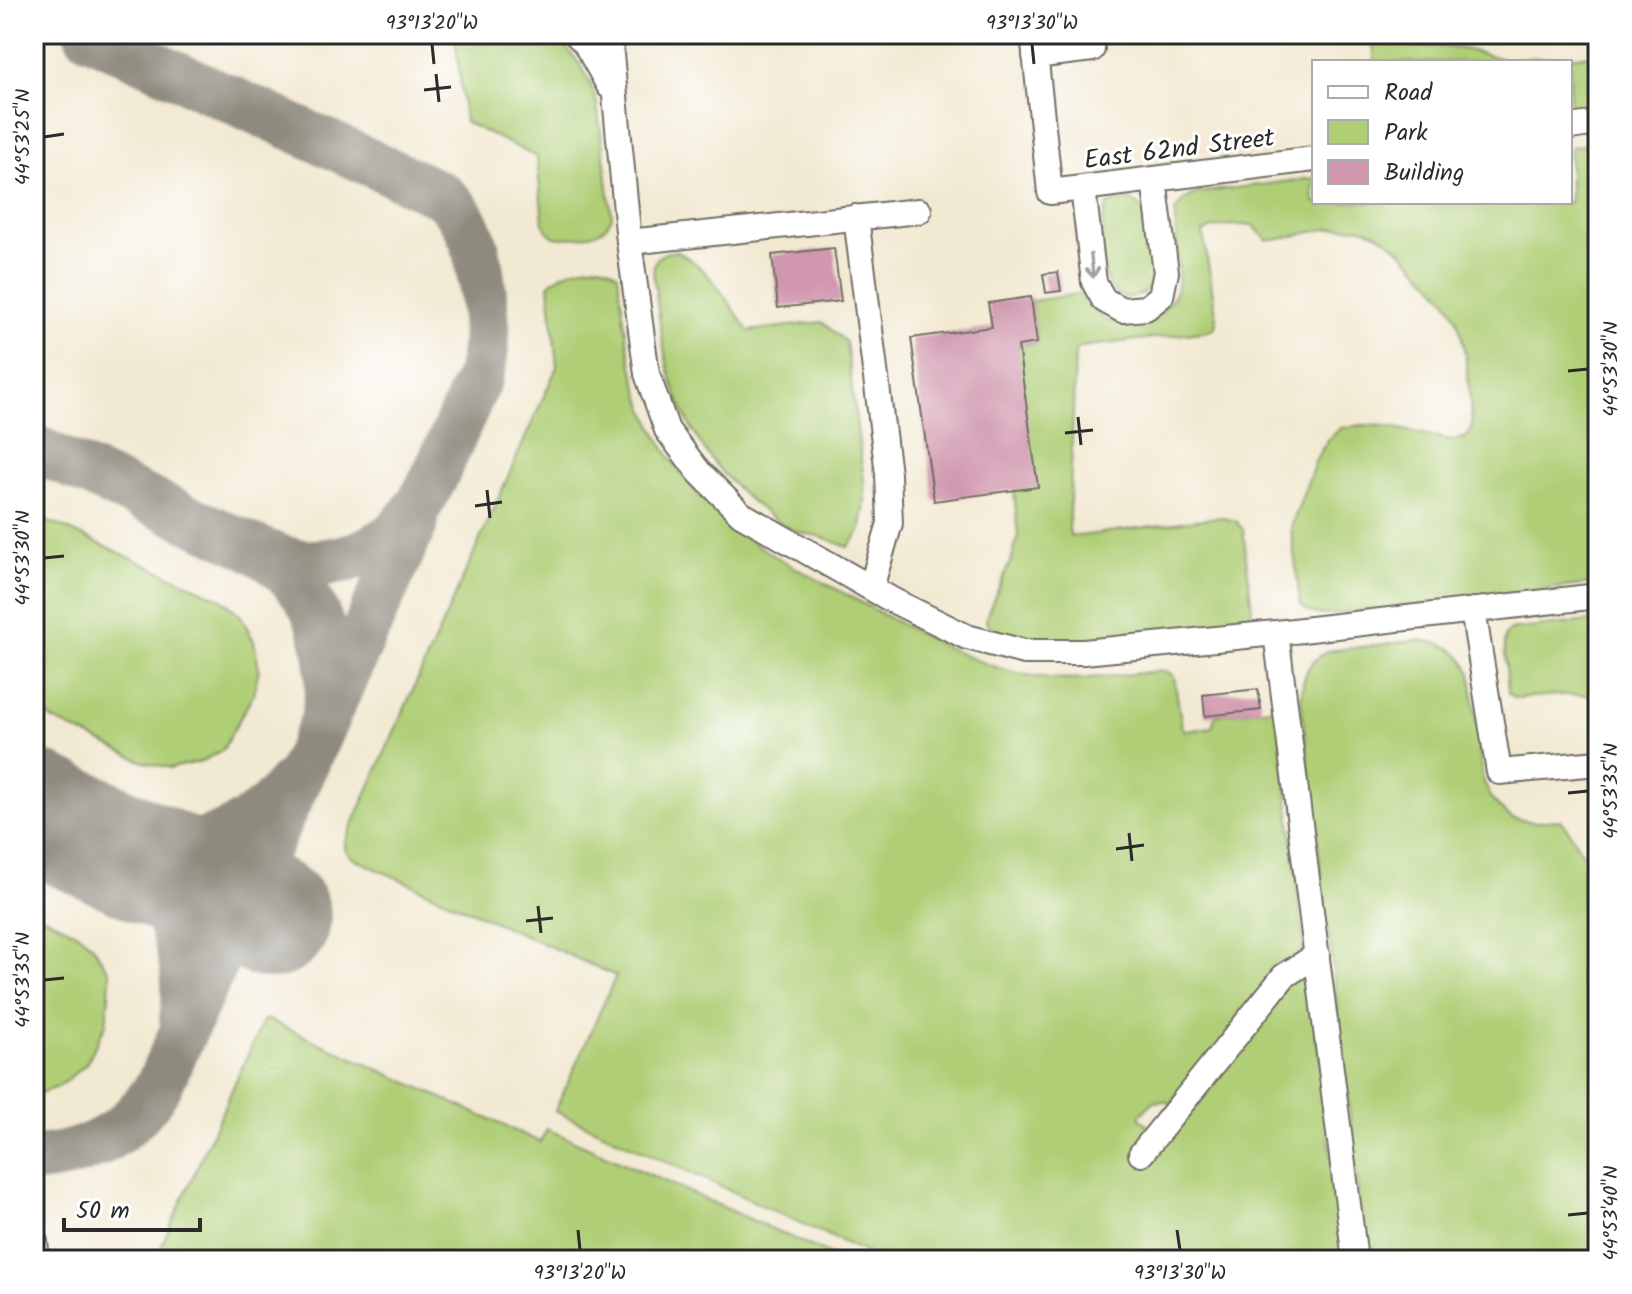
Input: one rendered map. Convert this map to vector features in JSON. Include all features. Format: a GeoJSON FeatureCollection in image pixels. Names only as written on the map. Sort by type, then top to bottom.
{"type":"FeatureCollection","features":[{"type":"Feature","properties":{"kind":"street"},"geometry":{"type":"LineString","coordinates":[[576,34],[598,65],[616,103]]}},
{"type":"Feature","properties":{"kind":"street"},"geometry":{"type":"LineString","coordinates":[[609,34],[629,242],[647,374],[667,430],[699,472],[741,514],[871,588],[967,637],[1024,652],[1084,652],[1598,596]]}},
{"type":"Feature","properties":{"kind":"street"},"geometry":{"type":"LineString","coordinates":[[1034,45],[1092,49]]}},
{"type":"Feature","properties":{"kind":"street","name":"East 62nd Street"},"geometry":{"type":"LineString","coordinates":[[1034,45],[1050,192],[1312,159]]}},
{"type":"Feature","properties":{"kind":"street"},"geometry":{"type":"LineString","coordinates":[[1572,127],[1598,123]]}},
{"type":"Feature","properties":{"kind":"street"},"geometry":{"type":"LineString","coordinates":[[1083,188],[1094,282],[1104,300],[1122,310],[1146,308],[1161,296],[1166,272],[1154,180]]}},
{"type":"Feature","properties":{"kind":"street"},"geometry":{"type":"LineString","coordinates":[[629,242],[919,211]]}},
{"type":"Feature","properties":{"kind":"street"},"geometry":{"type":"LineString","coordinates":[[856,217],[890,511],[890,523],[871,588]]}},
{"type":"Feature","properties":{"kind":"street"},"geometry":{"type":"LineString","coordinates":[[1473,610],[1499,772],[1598,763]]}},
{"type":"Feature","properties":{"kind":"street"},"geometry":{"type":"LineString","coordinates":[[1276,633],[1355,1260]]}},
{"type":"Feature","properties":{"kind":"street"},"geometry":{"type":"LineString","coordinates":[[1141,1154],[1284,976],[1317,955]]}},
{"type":"Feature","properties":{"kind":"street"},"geometry":{"type":"LineString","coordinates":[[35,1242],[37,1260]]}},
{"type":"Feature","properties":{"kind":"green space"},"geometry":{"type":"Polygon","coordinates":[[[455,34],[550,34],[574,56],[597,104],[612,217],[602,230],[572,238],[551,235],[543,223],[537,157],[465,122],[455,34]]]}},
{"type":"Feature","properties":{"kind":"green space"},"geometry":{"type":"Polygon","coordinates":[[[1372,34],[1407,34],[1410,47],[1464,49],[1503,59],[1598,55],[1598,106],[1572,109],[1572,60],[1375,60],[1372,34]]]}},
{"type":"Feature","properties":{"kind":"green space"},"geometry":{"type":"Polygon","coordinates":[[[1598,143],[1598,583],[1326,615],[1305,609],[1300,603],[1291,527],[1317,457],[1341,428],[1362,425],[1386,426],[1450,440],[1465,438],[1472,424],[1461,334],[1452,309],[1434,284],[1401,251],[1376,233],[1341,227],[1267,240],[1253,225],[1228,226],[1203,232],[1217,320],[1215,327],[1209,331],[1081,347],[1075,351],[1069,529],[1070,535],[1080,536],[1218,517],[1236,521],[1243,530],[1252,609],[1249,617],[1238,624],[1060,644],[1012,636],[989,627],[986,621],[988,612],[1012,558],[1018,536],[1014,490],[1018,346],[1037,343],[1031,301],[1084,293],[1100,316],[1115,323],[1127,325],[1151,319],[1169,303],[1178,280],[1175,211],[1184,200],[1197,193],[1312,178],[1312,204],[1572,204],[1572,147],[1598,143]]]}},
{"type":"Feature","properties":{"kind":"green space"},"geometry":{"type":"Polygon","coordinates":[[[1129,200],[1142,207],[1148,220],[1152,270],[1146,290],[1134,297],[1121,296],[1110,287],[1104,270],[1102,247],[1107,206],[1129,200]]]}},
{"type":"Feature","properties":{"kind":"green space"},"geometry":{"type":"Polygon","coordinates":[[[675,251],[708,275],[749,331],[822,322],[846,342],[865,505],[860,532],[848,547],[793,530],[774,519],[724,475],[697,437],[681,406],[667,365],[654,278],[656,259],[675,251]]]}},
{"type":"Feature","properties":{"kind":"green space"},"geometry":{"type":"Polygon","coordinates":[[[600,265],[618,274],[633,371],[645,409],[660,440],[704,502],[756,544],[918,633],[990,665],[1039,677],[1069,679],[1160,671],[1170,673],[1174,677],[1182,727],[1186,731],[1212,727],[1217,715],[1278,707],[1304,947],[1171,1104],[1153,1102],[1140,1118],[1150,1128],[1289,979],[1309,972],[1344,1260],[882,1260],[555,1111],[616,976],[352,858],[347,853],[345,842],[557,367],[549,285],[572,270],[600,265]]]}},
{"type":"Feature","properties":{"kind":"green space"},"geometry":{"type":"Polygon","coordinates":[[[34,519],[56,524],[222,599],[241,616],[254,641],[259,669],[253,695],[222,751],[200,762],[170,768],[144,762],[53,720],[34,703],[34,519]]]}},
{"type":"Feature","properties":{"kind":"green space"},"geometry":{"type":"Polygon","coordinates":[[[1598,620],[1598,695],[1515,698],[1508,693],[1504,641],[1510,630],[1598,620]]]}},
{"type":"Feature","properties":{"kind":"green space"},"geometry":{"type":"Polygon","coordinates":[[[1419,640],[1451,648],[1467,665],[1471,674],[1483,779],[1490,797],[1512,818],[1534,822],[1560,820],[1598,878],[1598,1260],[1365,1260],[1301,702],[1309,667],[1327,651],[1419,640]]]}},
{"type":"Feature","properties":{"kind":"green space"},"geometry":{"type":"Polygon","coordinates":[[[34,912],[76,932],[93,946],[110,974],[106,1024],[86,1064],[58,1087],[34,1095],[34,912]]]}},
{"type":"Feature","properties":{"kind":"green space"},"geometry":{"type":"Polygon","coordinates":[[[266,1019],[540,1142],[547,1129],[842,1260],[155,1260],[266,1019]]]}},
{"type":"Feature","properties":{"kind":"building"},"geometry":{"type":"Polygon","coordinates":[[[834,248],[841,301],[778,308],[772,255],[834,248]]]}},
{"type":"Feature","properties":{"kind":"building"},"geometry":{"type":"Polygon","coordinates":[[[1058,272],[1061,291],[1046,293],[1043,274],[1058,272]]]}},
{"type":"Feature","properties":{"kind":"building"},"geometry":{"type":"Polygon","coordinates":[[[1031,297],[1037,343],[1018,346],[1038,487],[934,501],[911,338],[992,327],[988,303],[1031,297]]]}},
{"type":"Feature","properties":{"kind":"building"},"geometry":{"type":"Polygon","coordinates":[[[1258,689],[1261,710],[1205,716],[1203,695],[1258,689]]]}},
{"type":"Feature","properties":{"kind":"taxiway"},"geometry":{"type":"LineString","coordinates":[[88,34],[441,195],[461,216],[473,240],[485,316],[483,365],[445,454],[417,508],[393,535],[378,546],[338,560],[297,562],[249,546],[289,575],[302,590],[320,624],[329,680],[324,719]]}},
{"type":"Feature","properties":{"kind":"taxiway"},"geometry":{"type":"LineString","coordinates":[[34,448],[249,546]]}},
{"type":"Feature","properties":{"kind":"taxiway"},"geometry":{"type":"LineString","coordinates":[[34,1159],[73,1153],[106,1138],[135,1116],[159,1085],[415,521]]}},
{"type":"Feature","properties":{"kind":"taxiway"},"geometry":{"type":"LineString","coordinates":[[183,1018],[185,998],[181,957],[176,936],[159,898],[126,860],[75,830],[154,847],[193,845],[246,823],[289,785]]}},
{"type":"Feature","properties":{"kind":"runway"},"geometry":{"type":"LineString","coordinates":[[34,811],[270,918]]}}]}
